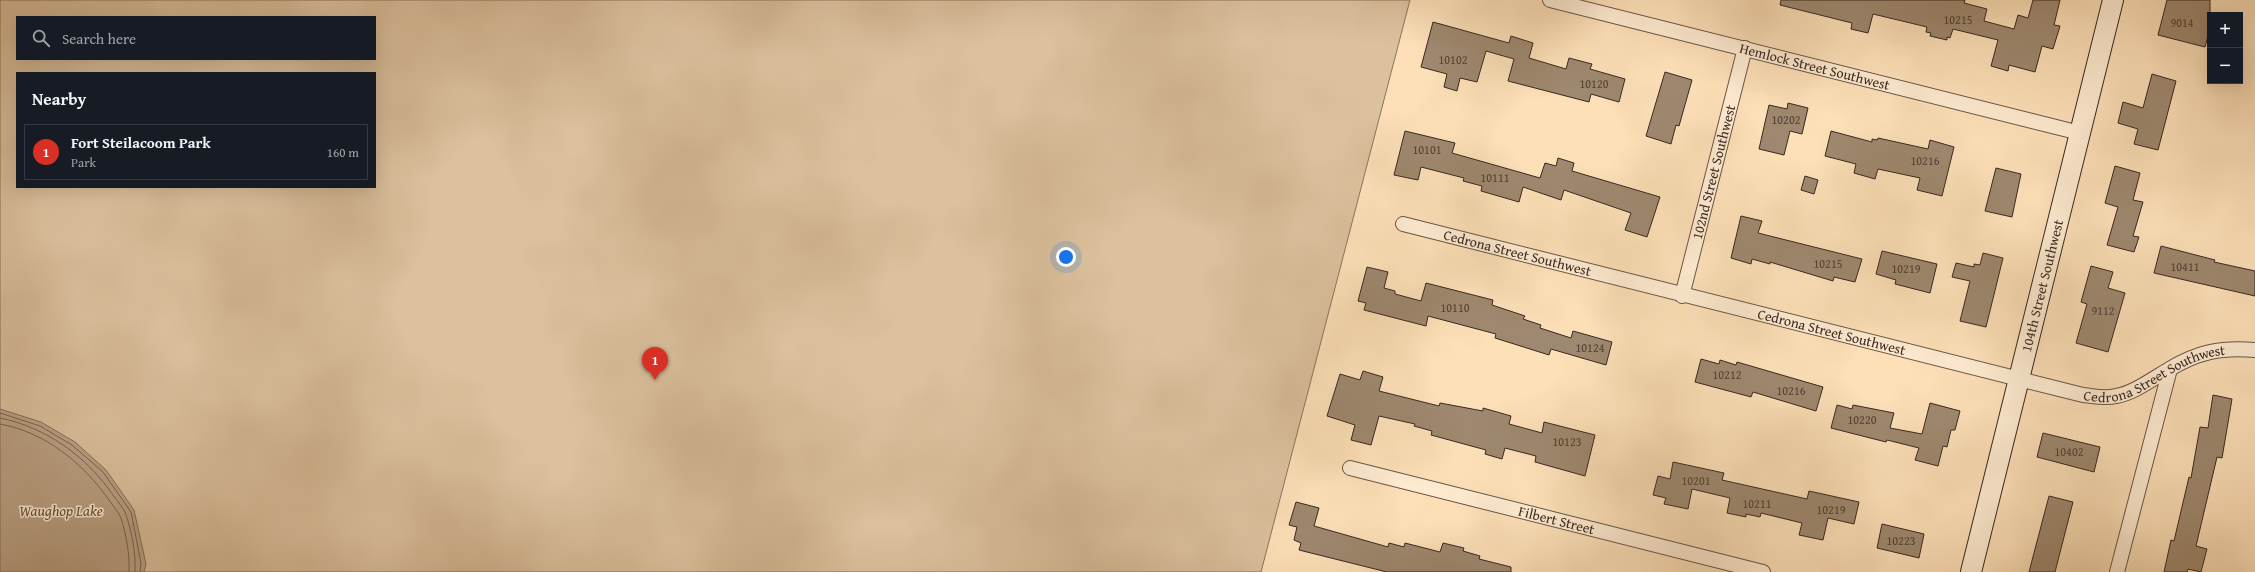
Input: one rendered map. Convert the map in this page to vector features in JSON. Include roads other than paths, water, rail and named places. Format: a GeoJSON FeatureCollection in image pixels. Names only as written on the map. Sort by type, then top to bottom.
{"type":"FeatureCollection","features":[{"type":"Feature","properties":{"kind":"street","name":"Hemlock Street Southwest"},"geometry":{"type":"LineString","coordinates":[[1550,0],[2080,133]]}},
{"type":"Feature","properties":{"kind":"street","name":"104th Street Southwest"},"geometry":{"type":"LineString","coordinates":[[1971,572],[2113,0]]}},
{"type":"Feature","properties":{"kind":"street","name":"102nd Street Southwest"},"geometry":{"type":"LineString","coordinates":[[1682,296],[1745,48]]}},
{"type":"Feature","properties":{"kind":"street","name":"Cedrona Street Southwest"},"geometry":{"type":"LineString","coordinates":[[1403,224],[1682,296],[2019,378],[2082,395],[2116,396],[2133,390],[2170,369],[2213,350],[2224,348],[2255,350]]}},
{"type":"Feature","properties":{"kind":"street"},"geometry":{"type":"LineString","coordinates":[[2117,572],[2170,369]]}},
{"type":"Feature","properties":{"kind":"street","name":"Filbert Street"},"geometry":{"type":"LineString","coordinates":[[1350,468],[1763,572]]}},
{"type":"Feature","properties":{"kind":"water","name":"Waughop Lake"},"geometry":{"type":"Polygon","coordinates":[[[0,409],[41,422],[75,442],[106,470],[134,510],[146,564],[144,572],[0,572],[0,409]]]}},
{"type":"Feature","properties":{"kind":"place","name":"Fort Steilacoom Park"},"geometry":{"type":"Point","coordinates":[655,380]}}]}
